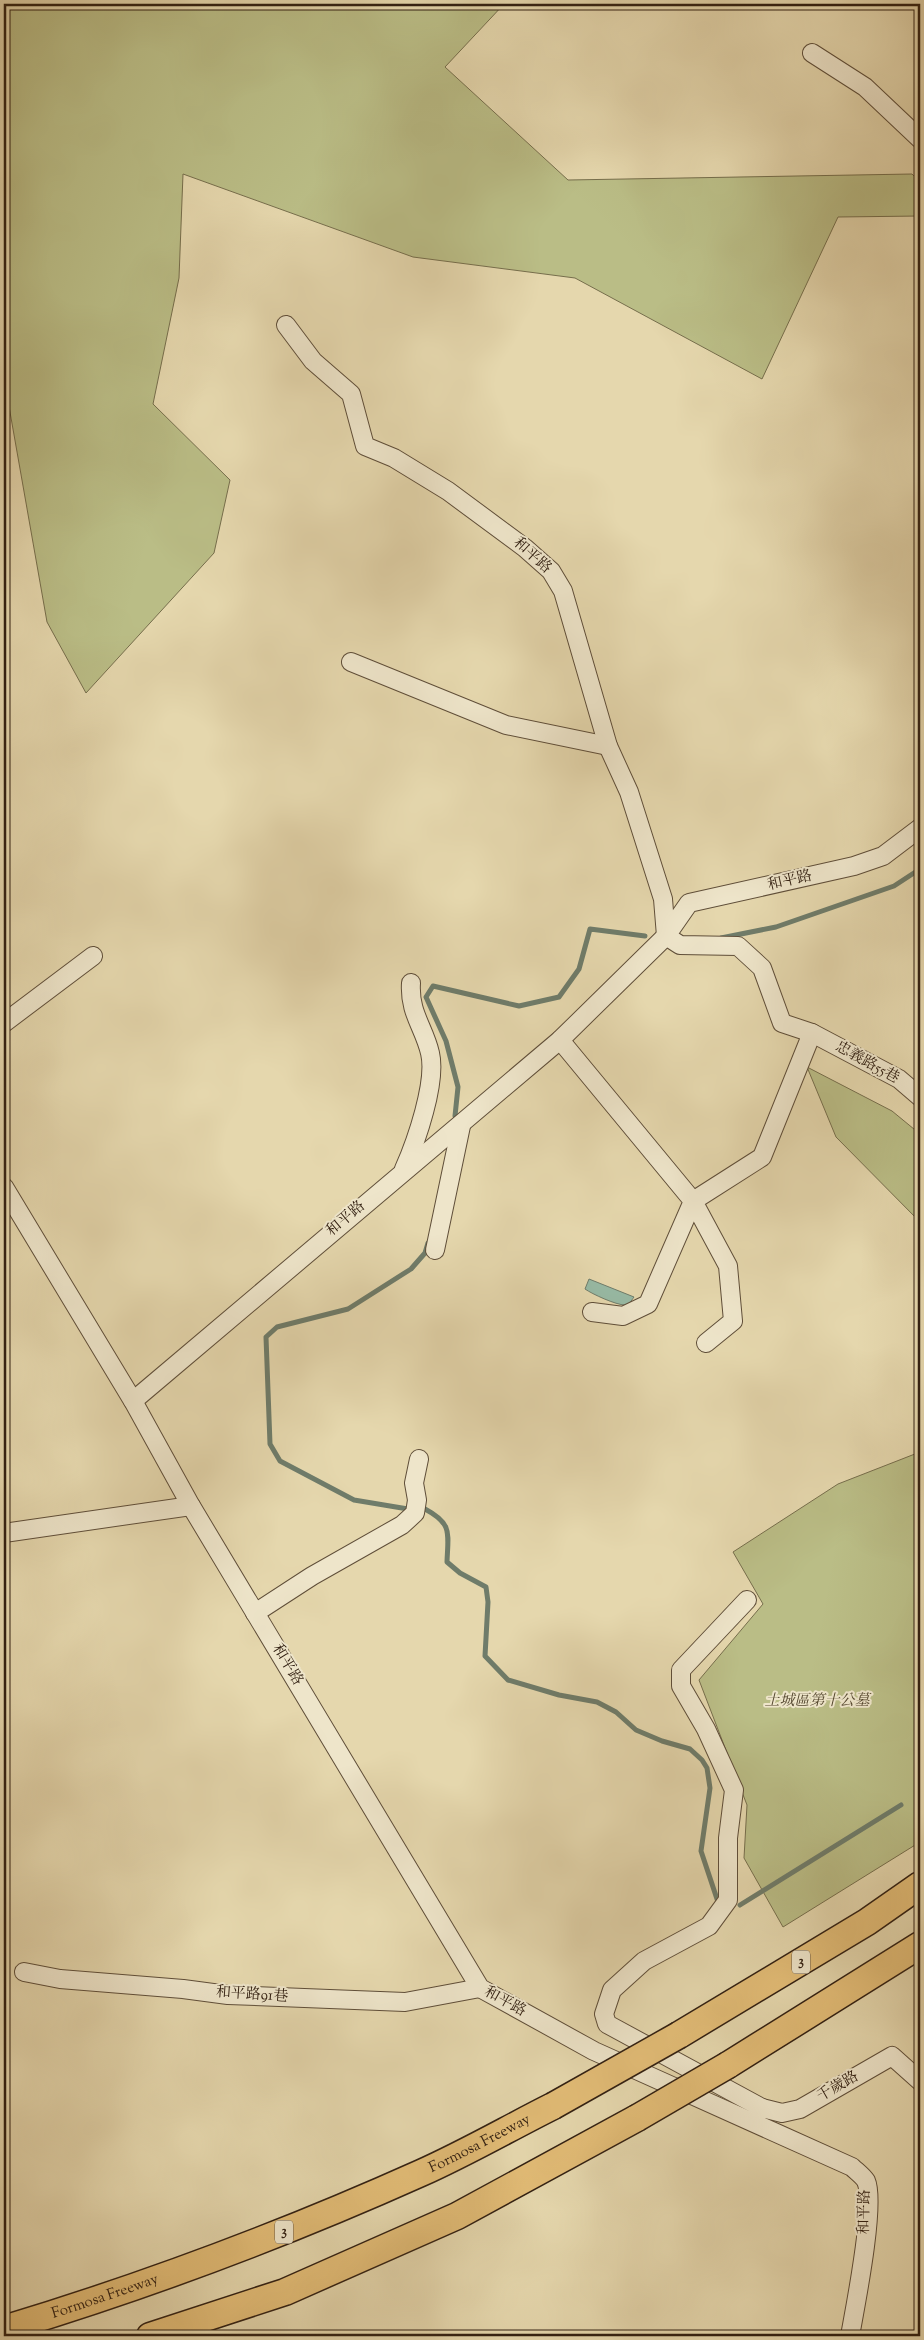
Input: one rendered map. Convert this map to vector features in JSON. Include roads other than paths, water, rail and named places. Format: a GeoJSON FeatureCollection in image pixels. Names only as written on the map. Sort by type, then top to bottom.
{"type":"FeatureCollection","features":[{"type":"Feature","properties":{"kind":"highway","name":"Formosa Freeway"},"geometry":{"type":"LineString","coordinates":[[4,2329],[77,2307],[250,2246],[423,2172],[553,2106],[679,2035],[867,1922],[920,1885]]}},
{"type":"Feature","properties":{"kind":"highway"},"geometry":{"type":"LineString","coordinates":[[150,2336],[284,2292],[458,2216],[637,2118],[728,2065],[920,1945]]}},
{"type":"Feature","properties":{"kind":"street"},"geometry":{"type":"LineString","coordinates":[[812,53],[865,87],[920,139]]}},
{"type":"Feature","properties":{"kind":"street","name":"和平路"},"geometry":{"type":"LineString","coordinates":[[286,325],[313,362],[351,394],[365,446],[394,458],[448,491],[525,548],[551,571],[563,591],[608,746],[629,792],[660,890],[666,936]]}},
{"type":"Feature","properties":{"kind":"street"},"geometry":{"type":"LineString","coordinates":[[351,662],[506,725],[608,746]]}},
{"type":"Feature","properties":{"kind":"street","name":"和平路"},"geometry":{"type":"LineString","coordinates":[[133,1401],[404,1170],[461,1126],[560,1040],[666,936],[689,904],[854,866],[883,856],[920,828]]}},
{"type":"Feature","properties":{"kind":"street","name":"忠義路55巷"},"geometry":{"type":"LineString","coordinates":[[666,936],[680,944],[738,946],[762,968],[782,1023],[812,1033],[899,1080],[920,1097]]}},
{"type":"Feature","properties":{"kind":"street"},"geometry":{"type":"LineString","coordinates":[[4,1023],[94,956]]}},
{"type":"Feature","properties":{"kind":"street"},"geometry":{"type":"LineString","coordinates":[[404,1170],[414,1147],[430,1080],[431,1054],[410,1000],[411,983]]}},
{"type":"Feature","properties":{"kind":"street"},"geometry":{"type":"LineString","coordinates":[[592,1312],[623,1316],[648,1304],[693,1202],[762,1157],[812,1033]]}},
{"type":"Feature","properties":{"kind":"street"},"geometry":{"type":"LineString","coordinates":[[560,1040],[693,1202],[728,1266],[732,1321],[706,1343]]}},
{"type":"Feature","properties":{"kind":"street"},"geometry":{"type":"LineString","coordinates":[[435,1250],[461,1126]]}},
{"type":"Feature","properties":{"kind":"street","name":"和平路"},"geometry":{"type":"LineString","coordinates":[[4,1186],[133,1401],[191,1506],[480,1988],[594,2051],[757,2115],[852,2167],[866,2182],[868,2205],[863,2266],[850,2336]]}},
{"type":"Feature","properties":{"kind":"street"},"geometry":{"type":"LineString","coordinates":[[255,1613],[312,1576],[402,1524],[415,1513],[417,1500],[414,1483],[419,1459]]}},
{"type":"Feature","properties":{"kind":"street"},"geometry":{"type":"LineString","coordinates":[[4,1533],[191,1506]]}},
{"type":"Feature","properties":{"kind":"street"},"geometry":{"type":"LineString","coordinates":[[747,1600],[681,1670],[680,1686],[706,1729],[734,1790],[728,1838],[728,1900],[709,1926],[644,1961],[612,1990],[604,2014],[607,2024],[757,2115]]}},
{"type":"Feature","properties":{"kind":"street","name":"和平路91巷"},"geometry":{"type":"LineString","coordinates":[[24,1972],[60,1979],[183,1989],[228,1995],[405,2002],[480,1988]]}},
{"type":"Feature","properties":{"kind":"street","name":"千歲路"},"geometry":{"type":"LineString","coordinates":[[757,2115],[800,2109],[892,2056],[920,2081]]}},
{"type":"Feature","properties":{"kind":"waterway"},"geometry":{"type":"LineString","coordinates":[[721,938],[776,927],[894,886],[920,869]]}},
{"type":"Feature","properties":{"kind":"waterway"},"geometry":{"type":"LineString","coordinates":[[455,1116],[458,1087],[446,1041],[426,997],[433,986],[519,1006],[559,997],[579,969],[590,929],[645,936]]}},
{"type":"Feature","properties":{"kind":"waterway"},"geometry":{"type":"LineString","coordinates":[[408,1509],[354,1500],[280,1461],[270,1444],[266,1337],[277,1327],[348,1309],[411,1269],[425,1253],[428,1243]]}},
{"type":"Feature","properties":{"kind":"waterway"},"geometry":{"type":"LineString","coordinates":[[425,1509],[434,1514],[445,1525],[448,1536],[447,1562],[460,1573],[486,1587],[488,1602],[485,1656],[508,1680],[559,1695],[597,1702],[616,1712],[636,1730],[662,1741],[690,1749],[702,1760],[707,1768],[710,1788],[701,1851],[718,1902]]}},
{"type":"Feature","properties":{"kind":"waterway"},"geometry":{"type":"LineString","coordinates":[[740,1905],[901,1805]]}},
{"type":"Feature","properties":{"kind":"park label","name":"土城區第十公墓"},"geometry":{"type":"Point","coordinates":[817,1701]}}]}
